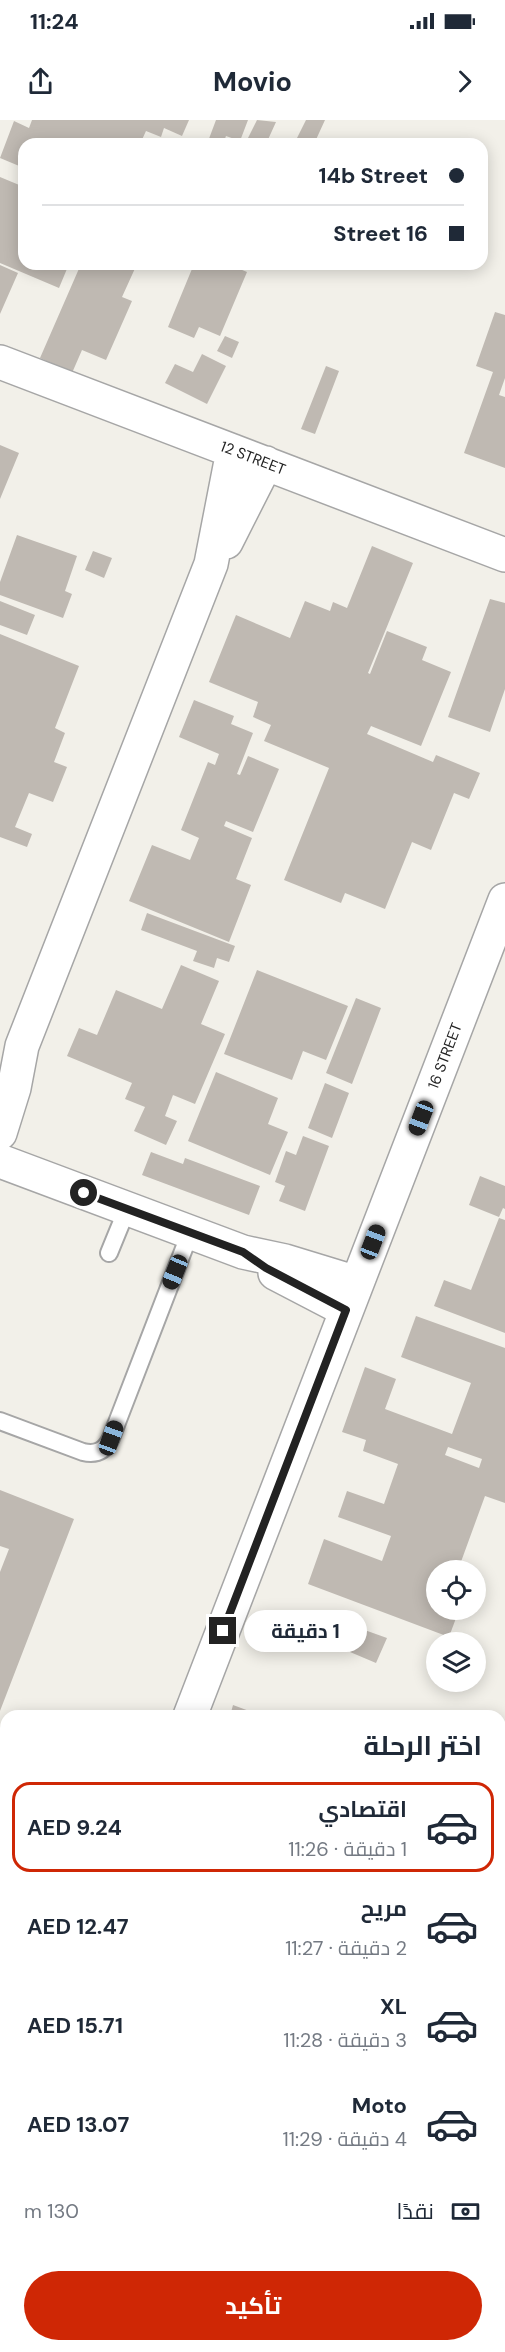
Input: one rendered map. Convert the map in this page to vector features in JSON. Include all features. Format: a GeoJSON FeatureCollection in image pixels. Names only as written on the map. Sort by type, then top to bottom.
{"type":"FeatureCollection","features":[{"type":"Feature","properties":{"kind":"street","name":"12 STREET"},"geometry":{"type":"LineString","coordinates":[[0,362],[505,555]]}},
{"type":"Feature","properties":{"kind":"street"},"geometry":{"type":"LineString","coordinates":[[0,1133],[14,1088],[22,1046],[211,564],[233,451]]}},
{"type":"Feature","properties":{"kind":"street"},"geometry":{"type":"LineString","coordinates":[[211,564],[227,541],[266,463]]}},
{"type":"Feature","properties":{"kind":"street","name":"16 STREET"},"geometry":{"type":"LineString","coordinates":[[192,1710],[505,900]]}},
{"type":"Feature","properties":{"kind":"street"},"geometry":{"type":"LineString","coordinates":[[0,1081],[22,1046]]}},
{"type":"Feature","properties":{"kind":"street"},"geometry":{"type":"LineString","coordinates":[[0,1161],[243,1252],[272,1272],[352,1297]]}},
{"type":"Feature","properties":{"kind":"lane"},"geometry":{"type":"LineString","coordinates":[[109,1253],[127,1209]]}},
{"type":"Feature","properties":{"kind":"lane"},"geometry":{"type":"LineString","coordinates":[[0,1421],[83,1452],[97,1453],[103,1450],[111,1438],[190,1233]]}},
{"type":"Feature","properties":{"kind":"building"},"geometry":{"type":"Polygon","coordinates":[[[32,120],[189,120],[182,136],[164,128],[161,137],[146,131],[143,138],[18,138],[18,166],[0,158],[14,121],[29,128],[32,120]]]}},
{"type":"Feature","properties":{"kind":"building"},"geometry":{"type":"Polygon","coordinates":[[[216,120],[248,120],[241,138],[226,136],[225,138],[209,138],[216,120]]]}},
{"type":"Feature","properties":{"kind":"building"},"geometry":{"type":"Polygon","coordinates":[[[257,120],[276,122],[269,138],[248,138],[257,120]]]}},
{"type":"Feature","properties":{"kind":"building"},"geometry":{"type":"Polygon","coordinates":[[[306,120],[325,120],[317,138],[297,138],[306,120]]]}},
{"type":"Feature","properties":{"kind":"building"},"geometry":{"type":"Polygon","coordinates":[[[0,177],[18,184],[18,270],[66,270],[59,288],[0,263],[0,177]]]}},
{"type":"Feature","properties":{"kind":"building"},"geometry":{"type":"Polygon","coordinates":[[[0,265],[18,273],[0,314],[0,265]]]}},
{"type":"Feature","properties":{"kind":"building"},"geometry":{"type":"Polygon","coordinates":[[[78,270],[134,270],[122,297],[132,301],[106,360],[82,350],[72,373],[40,358],[78,270]]]}},
{"type":"Feature","properties":{"kind":"building"},"geometry":{"type":"Polygon","coordinates":[[[192,270],[242,270],[247,272],[220,336],[199,327],[194,338],[168,327],[192,270]]]}},
{"type":"Feature","properties":{"kind":"building"},"geometry":{"type":"Polygon","coordinates":[[[495,312],[505,315],[505,378],[499,395],[505,397],[505,468],[464,453],[493,372],[476,366],[495,312]]]}},
{"type":"Feature","properties":{"kind":"building"},"geometry":{"type":"Polygon","coordinates":[[[225,336],[239,342],[232,358],[217,351],[225,336]]]}},
{"type":"Feature","properties":{"kind":"building"},"geometry":{"type":"Polygon","coordinates":[[[202,354],[226,366],[207,404],[165,383],[175,364],[193,372],[202,354]]]}},
{"type":"Feature","properties":{"kind":"building"},"geometry":{"type":"Polygon","coordinates":[[[326,366],[339,371],[315,434],[301,429],[326,366]]]}},
{"type":"Feature","properties":{"kind":"building"},"geometry":{"type":"Polygon","coordinates":[[[0,445],[19,453],[0,499],[0,445]]]}},
{"type":"Feature","properties":{"kind":"building"},"geometry":{"type":"Polygon","coordinates":[[[17,535],[77,556],[65,591],[72,594],[63,618],[0,595],[0,582],[17,535]]]}},
{"type":"Feature","properties":{"kind":"building"},"geometry":{"type":"Polygon","coordinates":[[[372,546],[413,563],[368,673],[370,674],[387,631],[427,647],[422,660],[451,672],[421,746],[371,726],[367,734],[433,762],[436,755],[480,773],[469,799],[454,793],[431,850],[412,842],[385,909],[345,893],[341,903],[284,880],[329,768],[264,741],[271,725],[253,717],[258,702],[209,682],[236,615],[290,638],[305,601],[330,611],[333,602],[347,608],[372,546]]]}},
{"type":"Feature","properties":{"kind":"building"},"geometry":{"type":"Polygon","coordinates":[[[93,551],[112,558],[104,578],[85,570],[93,551]]]}},
{"type":"Feature","properties":{"kind":"building"},"geometry":{"type":"Polygon","coordinates":[[[490,599],[505,603],[505,689],[490,732],[448,717],[490,599]]]}},
{"type":"Feature","properties":{"kind":"building"},"geometry":{"type":"Polygon","coordinates":[[[0,601],[35,615],[27,635],[0,625],[0,601]]]}},
{"type":"Feature","properties":{"kind":"building"},"geometry":{"type":"Polygon","coordinates":[[[0,634],[79,666],[55,728],[65,733],[54,762],[67,767],[53,802],[29,793],[15,827],[32,834],[27,847],[0,837],[0,634]]]}},
{"type":"Feature","properties":{"kind":"building"},"geometry":{"type":"Polygon","coordinates":[[[194,700],[234,716],[231,724],[253,733],[237,774],[240,775],[248,756],[279,769],[253,832],[226,821],[224,826],[252,838],[236,879],[251,885],[229,942],[129,901],[152,845],[190,860],[199,838],[181,830],[208,762],[215,765],[219,754],[179,737],[194,700]]]}},
{"type":"Feature","properties":{"kind":"building"},"geometry":{"type":"Polygon","coordinates":[[[147,913],[235,946],[229,962],[217,958],[214,968],[193,961],[197,951],[141,930],[147,913]]]}},
{"type":"Feature","properties":{"kind":"building"},"geometry":{"type":"Polygon","coordinates":[[[181,965],[219,981],[201,1024],[225,1034],[195,1104],[173,1095],[165,1116],[177,1121],[166,1145],[134,1131],[145,1107],[125,1099],[132,1083],[67,1056],[79,1028],[97,1035],[116,990],[162,1009],[181,965]]]}},
{"type":"Feature","properties":{"kind":"building"},"geometry":{"type":"Polygon","coordinates":[[[257,970],[348,1006],[326,1060],[303,1051],[292,1080],[224,1054],[257,970]]]}},
{"type":"Feature","properties":{"kind":"building"},"geometry":{"type":"Polygon","coordinates":[[[356,998],[381,1008],[352,1084],[326,1073],[356,998]]]}},
{"type":"Feature","properties":{"kind":"building"},"geometry":{"type":"Polygon","coordinates":[[[216,1072],[278,1098],[268,1124],[288,1132],[270,1175],[188,1141],[216,1072]]]}},
{"type":"Feature","properties":{"kind":"building"},"geometry":{"type":"Polygon","coordinates":[[[325,1083],[349,1093],[332,1138],[308,1128],[325,1083]]]}},
{"type":"Feature","properties":{"kind":"building"},"geometry":{"type":"Polygon","coordinates":[[[303,1136],[329,1146],[305,1211],[279,1201],[285,1186],[275,1182],[286,1151],[296,1155],[303,1136]]]}},
{"type":"Feature","properties":{"kind":"building"},"geometry":{"type":"Polygon","coordinates":[[[151,1152],[183,1164],[185,1158],[260,1186],[249,1215],[142,1175],[151,1152]]]}},
{"type":"Feature","properties":{"kind":"building"},"geometry":{"type":"Polygon","coordinates":[[[480,1176],[505,1186],[505,1209],[503,1208],[499,1217],[469,1205],[480,1176]]]}},
{"type":"Feature","properties":{"kind":"building"},"geometry":{"type":"Polygon","coordinates":[[[499,1218],[505,1220],[505,1333],[434,1306],[444,1280],[471,1290],[499,1218]]]}},
{"type":"Feature","properties":{"kind":"building"},"geometry":{"type":"Polygon","coordinates":[[[416,1316],[505,1348],[505,1503],[485,1496],[462,1560],[426,1560],[426,1620],[455,1620],[451,1632],[436,1632],[308,1584],[324,1539],[382,1561],[391,1536],[338,1517],[347,1491],[384,1504],[398,1464],[363,1451],[366,1440],[342,1432],[365,1367],[396,1379],[385,1409],[452,1434],[471,1383],[401,1357],[416,1316]],[[448,1447],[445,1455],[479,1468],[482,1459],[448,1447]]]}},
{"type":"Feature","properties":{"kind":"building"},"geometry":{"type":"Polygon","coordinates":[[[0,1490],[74,1519],[0,1710],[0,1572],[9,1549],[0,1546],[0,1490]]]}},
{"type":"Feature","properties":{"kind":"building"},"geometry":{"type":"Polygon","coordinates":[[[359,1628],[387,1638],[376,1663],[350,1652],[359,1628]]]}},
{"type":"Feature","properties":{"kind":"building"},"geometry":{"type":"Polygon","coordinates":[[[233,1705],[247,1710],[232,1710],[233,1705]]]}},
{"type":"Feature","properties":{"kind":"route"},"geometry":{"type":"LineString","coordinates":[[84,1193],[243,1252],[266,1268],[346,1310],[223,1631]]}}]}
